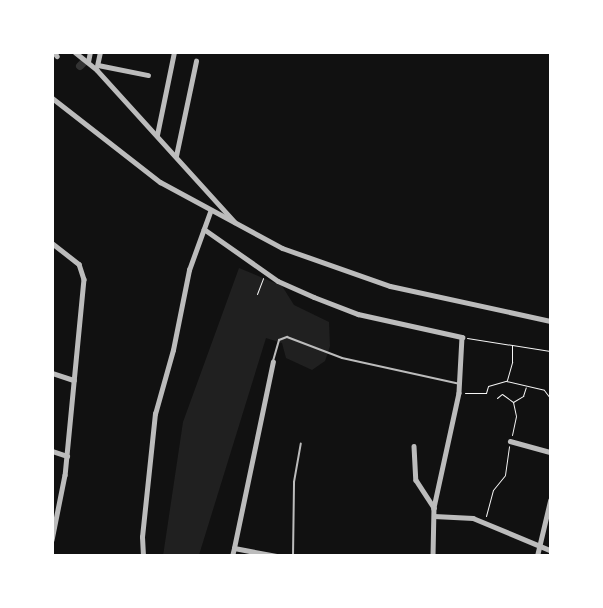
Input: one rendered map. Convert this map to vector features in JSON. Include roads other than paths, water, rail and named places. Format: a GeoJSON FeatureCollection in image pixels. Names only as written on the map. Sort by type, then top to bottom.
{"type":"FeatureCollection","features":[{"type":"Feature","properties":{"kind":"street"},"geometry":{"type":"LineString","coordinates":[[75,52],[97,68],[237,225]]}},
{"type":"Feature","properties":{"kind":"street"},"geometry":{"type":"LineString","coordinates":[[88,62],[90,52]]}},
{"type":"Feature","properties":{"kind":"street"},"geometry":{"type":"LineString","coordinates":[[97,68],[100,52]]}},
{"type":"Feature","properties":{"kind":"street"},"geometry":{"type":"LineString","coordinates":[[156,135],[174,52]]}},
{"type":"Feature","properties":{"kind":"street"},"geometry":{"type":"LineString","coordinates":[[176,156],[196,61]]}},
{"type":"Feature","properties":{"kind":"street"},"geometry":{"type":"LineString","coordinates":[[97,68],[148,75]]}},
{"type":"Feature","properties":{"kind":"street"},"geometry":{"type":"LineString","coordinates":[[52,98],[160,182],[212,213],[282,248],[351,275],[438,298],[550,321]]}},
{"type":"Feature","properties":{"kind":"street"},"geometry":{"type":"LineString","coordinates":[[143,556],[142,537],[155,414],[173,350],[189,270],[204,229],[212,213],[220,204]]}},
{"type":"Feature","properties":{"kind":"street"},"geometry":{"type":"LineString","coordinates":[[204,229],[278,281],[358,314],[462,337],[459,392],[434,508],[434,556]]}},
{"type":"Feature","properties":{"kind":"street"},"geometry":{"type":"LineString","coordinates":[[52,243],[79,264],[84,278],[67,456],[52,540]]}},
{"type":"Feature","properties":{"kind":"street"},"geometry":{"type":"LineString","coordinates":[[232,556],[273,362]]}},
{"type":"Feature","properties":{"kind":"street"},"geometry":{"type":"LineString","coordinates":[[52,373],[74,380]]}},
{"type":"Feature","properties":{"kind":"street"},"geometry":{"type":"LineString","coordinates":[[510,441],[550,452]]}},
{"type":"Feature","properties":{"kind":"street"},"geometry":{"type":"LineString","coordinates":[[414,446],[416,480],[434,508]]}},
{"type":"Feature","properties":{"kind":"street"},"geometry":{"type":"LineString","coordinates":[[52,451],[67,456]]}},
{"type":"Feature","properties":{"kind":"street"},"geometry":{"type":"LineString","coordinates":[[537,556],[550,501]]}},
{"type":"Feature","properties":{"kind":"street"},"geometry":{"type":"LineString","coordinates":[[434,516],[460,514],[485,521],[550,550]]}},
{"type":"Feature","properties":{"kind":"street"},"geometry":{"type":"LineString","coordinates":[[234,548],[276,556]]}},
{"type":"Feature","properties":{"kind":"lane"},"geometry":{"type":"LineString","coordinates":[[273,362],[279,340],[284,337],[342,358],[460,384]]}},
{"type":"Feature","properties":{"kind":"lane"},"geometry":{"type":"LineString","coordinates":[[293,556],[294,482],[301,444]]}},
{"type":"Feature","properties":{"kind":"waterway"},"geometry":{"type":"LineString","coordinates":[[80,66],[84,62]]}}]}
